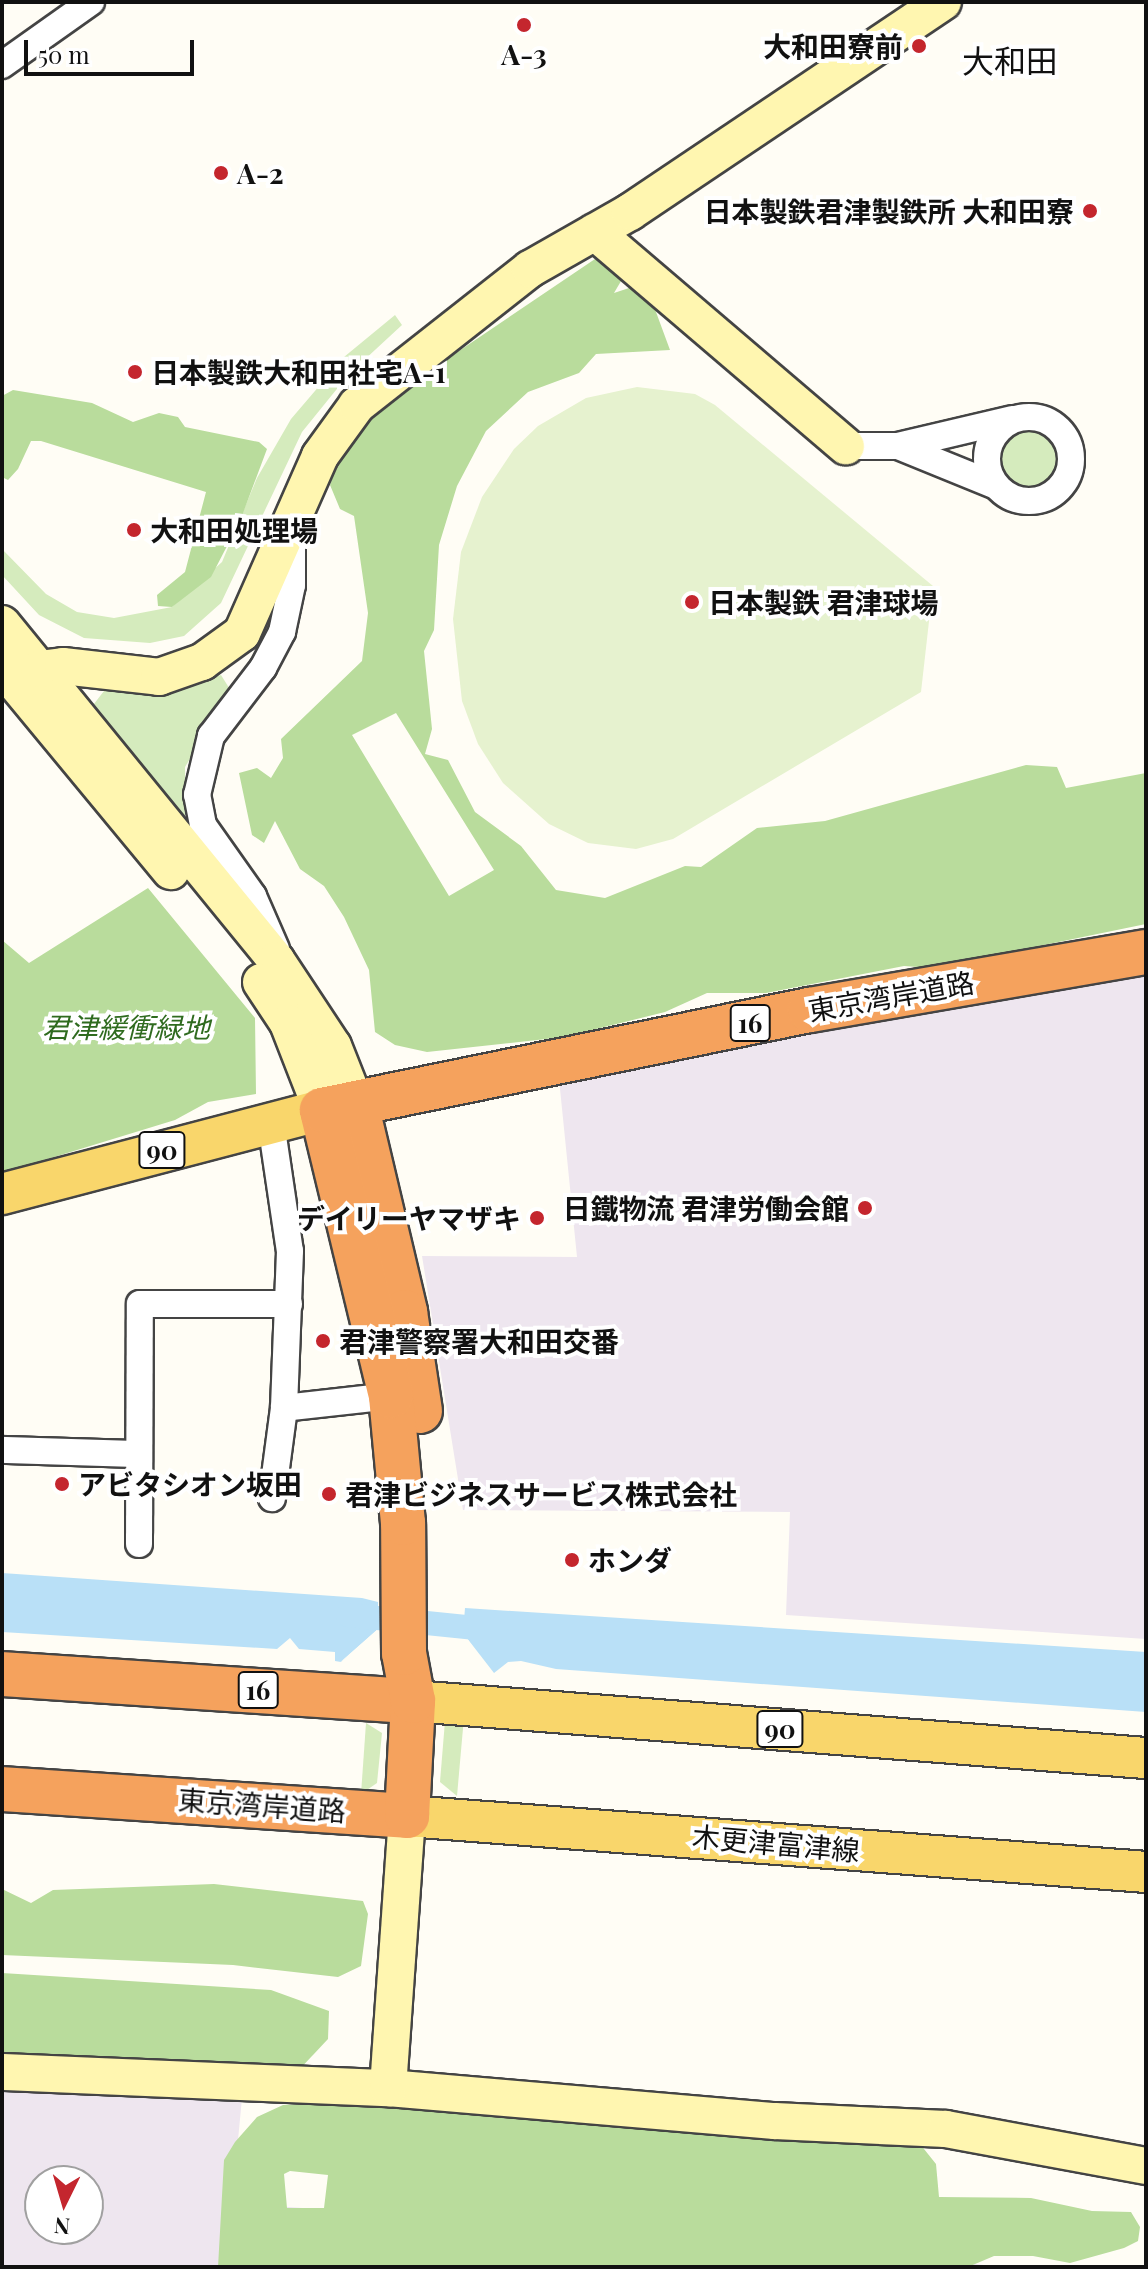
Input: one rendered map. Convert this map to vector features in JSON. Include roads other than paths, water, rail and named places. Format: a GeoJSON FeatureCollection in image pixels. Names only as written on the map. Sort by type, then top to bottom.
{"type":"FeatureCollection","features":[{"type":"Feature","properties":{"kind":"highway","name":"東京湾岸道路"},"geometry":{"type":"LineString","coordinates":[[339,1107],[810,1010],[1146,952]]}},
{"type":"Feature","properties":{"kind":"highway"},"geometry":{"type":"LineString","coordinates":[[339,1107],[391,1396],[418,1590]]}},
{"type":"Feature","properties":{"kind":"highway"},"geometry":{"type":"LineString","coordinates":[[339,1107],[413,1360],[429,1510],[418,1590],[407,1816]]}},
{"type":"Feature","properties":{"kind":"highway","name":"16"},"geometry":{"type":"LineString","coordinates":[[2,1674],[414,1685]]}},
{"type":"Feature","properties":{"kind":"highway","name":"東京湾岸道路"},"geometry":{"type":"LineString","coordinates":[[2,1789],[407,1816]]}},
{"type":"Feature","properties":{"kind":"main road","name":"90"},"geometry":{"type":"LineString","coordinates":[[2,1194],[339,1107]]}},
{"type":"Feature","properties":{"kind":"main road","name":"90"},"geometry":{"type":"LineString","coordinates":[[414,1685],[1146,1758]]}},
{"type":"Feature","properties":{"kind":"main road","name":"木更津富津線"},"geometry":{"type":"LineString","coordinates":[[407,1816],[1146,1872]]}},
{"type":"Feature","properties":{"kind":"street"},"geometry":{"type":"LineString","coordinates":[[19,673],[63,666],[159,677],[202,662],[242,633],[292,512],[320,456],[357,405],[530,269],[595,232],[943,2]]}},
{"type":"Feature","properties":{"kind":"street"},"geometry":{"type":"LineString","coordinates":[[2,65],[86,4]]}},
{"type":"Feature","properties":{"kind":"street"},"geometry":{"type":"LineString","coordinates":[[595,232],[846,446],[898,446],[1019,418],[1052,422],[1065,436],[1072,453],[1070,472],[1061,488],[1037,502],[1017,500],[994,485],[898,446]]}},
{"type":"Feature","properties":{"kind":"street"},"geometry":{"type":"LineString","coordinates":[[994,485],[987,465],[989,445],[1000,427],[1019,418]]}},
{"type":"Feature","properties":{"kind":"street"},"geometry":{"type":"LineString","coordinates":[[276,960],[276,941],[253,896],[203,825],[197,795],[211,736],[263,668],[282,632],[292,585],[292,512]]}},
{"type":"Feature","properties":{"kind":"street"},"geometry":{"type":"LineString","coordinates":[[2,624],[19,673],[252,967],[339,1107]]}},
{"type":"Feature","properties":{"kind":"street"},"geometry":{"type":"LineString","coordinates":[[19,673],[276,960],[333,1046],[339,1107]]}},
{"type":"Feature","properties":{"kind":"street"},"geometry":{"type":"LineString","coordinates":[[271,1123],[290,1251],[284,1408],[272,1498]]}},
{"type":"Feature","properties":{"kind":"street"},"geometry":{"type":"LineString","coordinates":[[139,1544],[140,1304],[289,1304]]}},
{"type":"Feature","properties":{"kind":"street"},"geometry":{"type":"LineString","coordinates":[[284,1408],[391,1396]]}},
{"type":"Feature","properties":{"kind":"street"},"geometry":{"type":"LineString","coordinates":[[4,1450],[139,1454]]}},
{"type":"Feature","properties":{"kind":"street"},"geometry":{"type":"LineString","coordinates":[[388,2088],[407,1816]]}},
{"type":"Feature","properties":{"kind":"street"},"geometry":{"type":"LineString","coordinates":[[2,2072],[388,2088],[775,2121],[946,2129],[1146,2166]]}},
{"type":"Feature","properties":{"kind":"water"},"geometry":{"type":"Polygon","coordinates":[[[2,1573],[362,1598],[378,1602],[378,1629],[341,1662],[335,1661],[335,1652],[299,1649],[290,1638],[277,1649],[2,1632],[2,1573]]]}},
{"type":"Feature","properties":{"kind":"water"},"geometry":{"type":"Polygon","coordinates":[[[465,1608],[1146,1652],[1146,1712],[556,1669],[521,1661],[508,1662],[494,1673],[463,1633],[465,1608]]]}},
{"type":"Feature","properties":{"kind":"waterway"},"geometry":{"type":"LineString","coordinates":[[348,1615],[495,1630]]}},
{"type":"Feature","properties":{"kind":"place","name":"A-3"},"geometry":{"type":"Point","coordinates":[524,25]}},
{"type":"Feature","properties":{"kind":"place","name":"大和田寮前"},"geometry":{"type":"Point","coordinates":[919,46]}},
{"type":"Feature","properties":{"kind":"place","name":"A-2"},"geometry":{"type":"Point","coordinates":[221,173]}},
{"type":"Feature","properties":{"kind":"place","name":"日本製鉄君津製鉄所 大和田寮"},"geometry":{"type":"Point","coordinates":[1090,211]}},
{"type":"Feature","properties":{"kind":"place","name":"日本製鉄大和田社宅A-1"},"geometry":{"type":"Point","coordinates":[135,372]}},
{"type":"Feature","properties":{"kind":"place","name":"大和田処理場"},"geometry":{"type":"Point","coordinates":[134,530]}},
{"type":"Feature","properties":{"kind":"place","name":"日本製鉄 君津球場"},"geometry":{"type":"Point","coordinates":[692,602]}},
{"type":"Feature","properties":{"kind":"place","name":"日鐵物流 君津労働会館"},"geometry":{"type":"Point","coordinates":[865,1208]}},
{"type":"Feature","properties":{"kind":"place","name":"デイリーヤマザキ"},"geometry":{"type":"Point","coordinates":[537,1218]}},
{"type":"Feature","properties":{"kind":"place","name":"君津警察署大和田交番"},"geometry":{"type":"Point","coordinates":[323,1341]}},
{"type":"Feature","properties":{"kind":"place","name":"アビタシオン坂田"},"geometry":{"type":"Point","coordinates":[62,1484]}},
{"type":"Feature","properties":{"kind":"place","name":"君津ビジネスサービス株式会社"},"geometry":{"type":"Point","coordinates":[329,1494]}},
{"type":"Feature","properties":{"kind":"place","name":"ホンダ"},"geometry":{"type":"Point","coordinates":[572,1560]}},
{"type":"Feature","properties":{"kind":"district","name":"大和田"},"geometry":{"type":"Point","coordinates":[1010,60]}},
{"type":"Feature","properties":{"kind":"park label","name":"君津緩衝緑地"},"geometry":{"type":"Point","coordinates":[126,1027]}}]}
